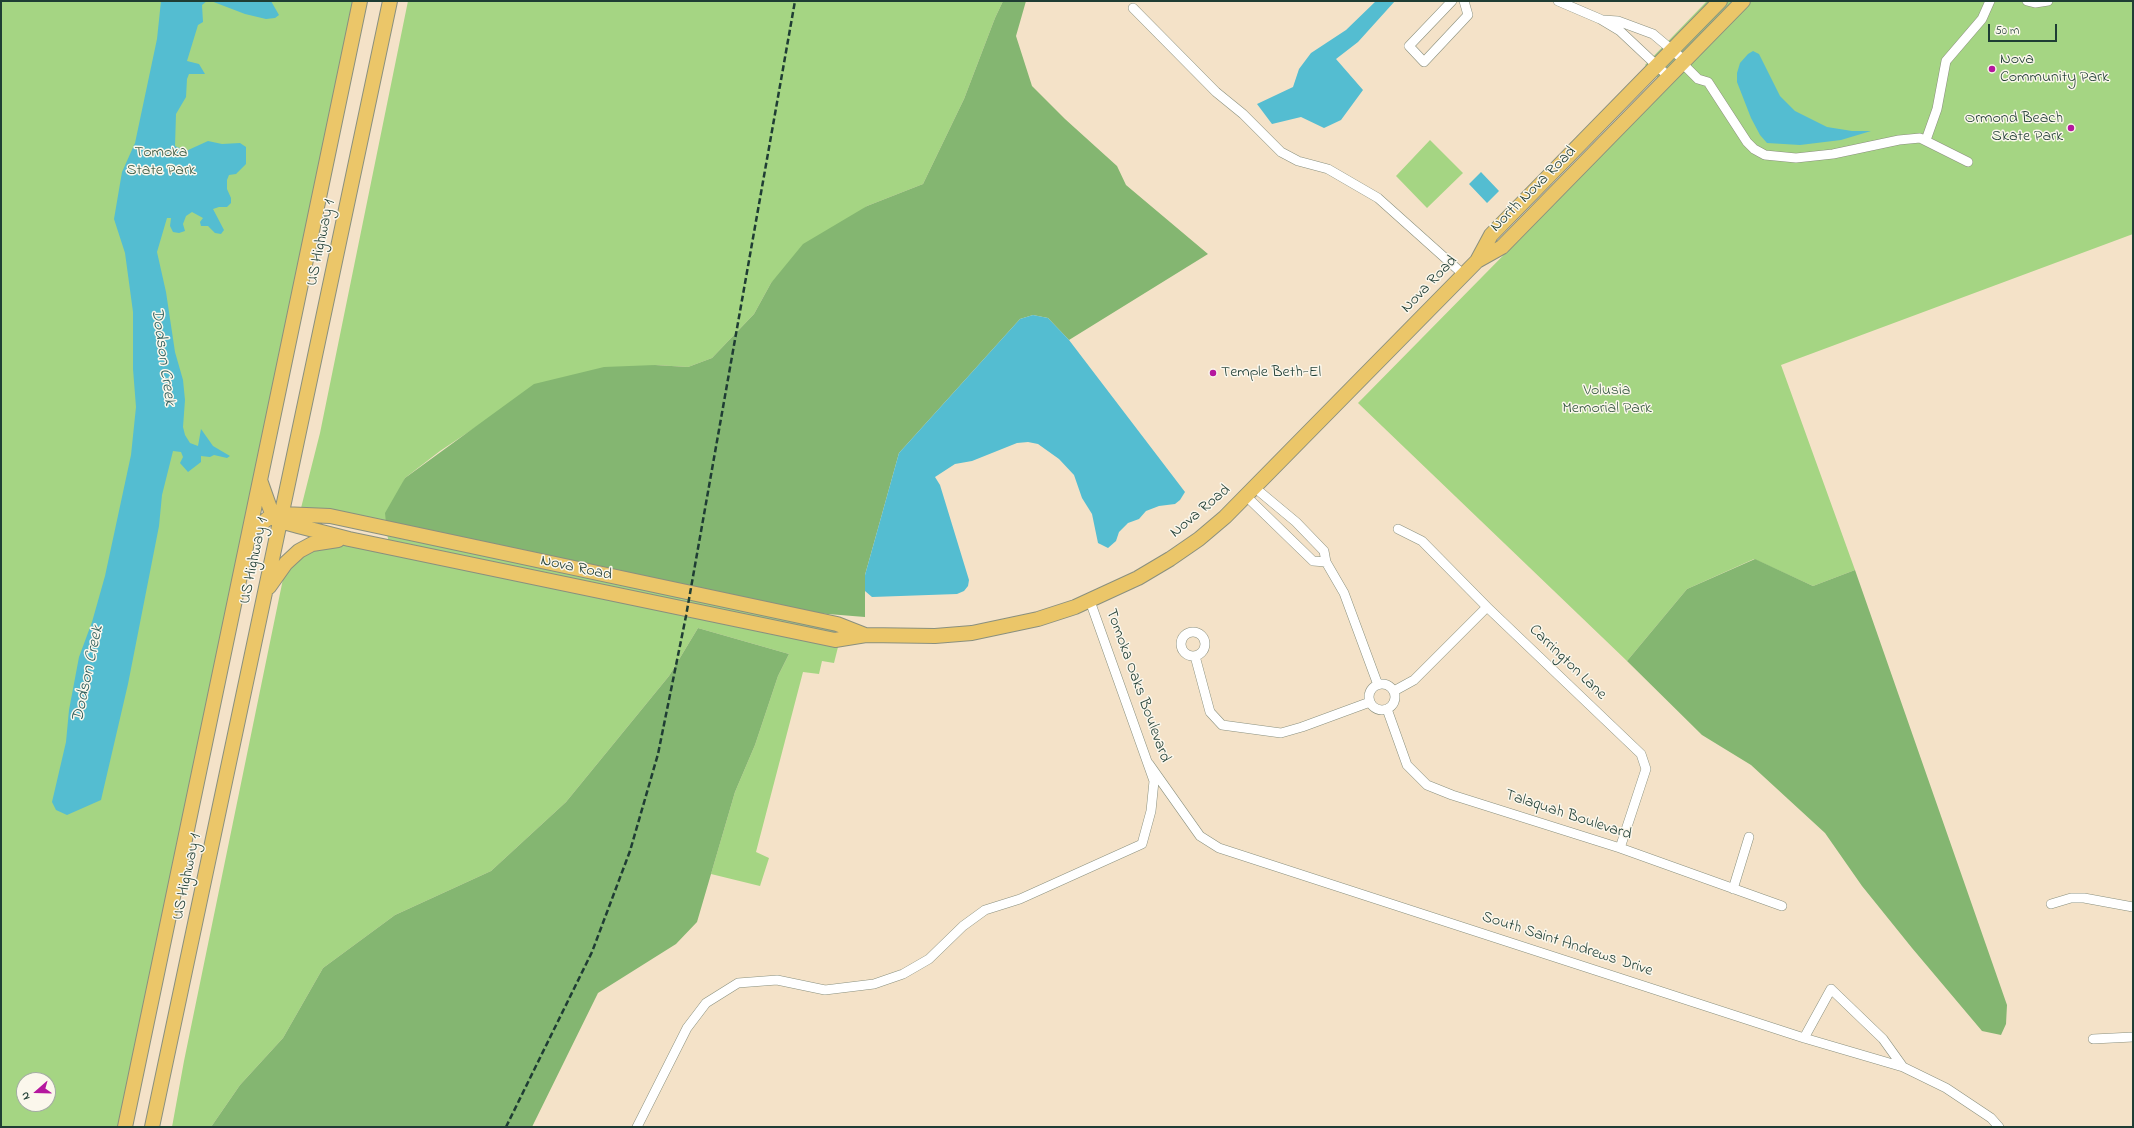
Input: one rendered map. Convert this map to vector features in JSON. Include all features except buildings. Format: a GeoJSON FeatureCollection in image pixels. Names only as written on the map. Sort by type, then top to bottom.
{"type":"FeatureCollection","features":[{"type":"Feature","properties":{"kind":"main road","name":"US Highway 1"},"geometry":{"type":"LineString","coordinates":[[125,1127],[360,1]]}},
{"type":"Feature","properties":{"kind":"main road","name":"US Highway 1"},"geometry":{"type":"LineString","coordinates":[[152,1127],[265,593],[279,517],[390,1]]}},
{"type":"Feature","properties":{"kind":"main road","name":"North Nova Road"},"geometry":{"type":"LineString","coordinates":[[1477,261],[1491,235],[1720,1]]}},
{"type":"Feature","properties":{"kind":"main road","name":"North Nova Road"},"geometry":{"type":"LineString","coordinates":[[1477,261],[1502,247],[1743,1]]}},
{"type":"Feature","properties":{"kind":"main road","name":"Nova Road"},"geometry":{"type":"LineString","coordinates":[[279,517],[349,539],[835,640],[866,635],[935,636],[972,633],[1038,619],[1090,601],[1138,578],[1170,559],[1199,539],[1250,492],[1477,261]]}},
{"type":"Feature","properties":{"kind":"main road"},"geometry":{"type":"LineString","coordinates":[[247,539],[253,531],[279,517],[267,503],[260,480]]}},
{"type":"Feature","properties":{"kind":"main road","name":"Nova Road"},"geometry":{"type":"LineString","coordinates":[[279,517],[299,513],[345,519],[837,624],[866,635]]}},
{"type":"Feature","properties":{"kind":"main road"},"geometry":{"type":"LineString","coordinates":[[265,593],[286,563],[299,550],[312,544],[349,539]]}},
{"type":"Feature","properties":{"kind":"street"},"geometry":{"type":"LineString","coordinates":[[1452,1],[1409,46],[1424,62],[1468,15],[1464,1]]}},
{"type":"Feature","properties":{"kind":"street"},"geometry":{"type":"LineString","coordinates":[[1558,1],[1600,19],[1620,31],[1669,77]]}},
{"type":"Feature","properties":{"kind":"street"},"geometry":{"type":"LineString","coordinates":[[1926,140],[1937,109],[1946,62],[1982,19],[1990,1]]}},
{"type":"Feature","properties":{"kind":"street"},"geometry":{"type":"LineString","coordinates":[[2027,1],[2035,3],[2048,1]]}},
{"type":"Feature","properties":{"kind":"street"},"geometry":{"type":"LineString","coordinates":[[1133,8],[1216,92],[1243,114],[1281,152],[1298,161],[1328,170],[1378,198],[1464,275]]}},
{"type":"Feature","properties":{"kind":"street"},"geometry":{"type":"LineString","coordinates":[[1600,19],[1618,21],[1653,34],[1672,49],[1698,79],[1708,82],[1748,142],[1754,149],[1764,155],[1796,158],[1859,149],[1911,138],[1926,140],[1968,162]]}},
{"type":"Feature","properties":{"kind":"street"},"geometry":{"type":"LineString","coordinates":[[1250,492],[1296,522],[1324,551],[1326,562],[1344,593],[1378,685]]}},
{"type":"Feature","properties":{"kind":"street"},"geometry":{"type":"LineString","coordinates":[[1250,492],[1285,534],[1313,561],[1326,562]]}},
{"type":"Feature","properties":{"kind":"street"},"geometry":{"type":"LineString","coordinates":[[1285,534],[1296,522]]}},
{"type":"Feature","properties":{"kind":"street","name":"Carrington Lane"},"geometry":{"type":"LineString","coordinates":[[1398,529],[1422,540],[1487,607],[1641,754],[1646,769],[1620,848]]}},
{"type":"Feature","properties":{"kind":"street","name":"Tomoka Oaks Boulevard"},"geometry":{"type":"LineString","coordinates":[[637,1127],[687,1028],[706,1003],[738,983],[777,980],[825,990],[874,984],[903,974],[929,959],[963,926],[985,910],[1020,899],[1142,844],[1151,811],[1154,781],[1090,601]]}},
{"type":"Feature","properties":{"kind":"street"},"geometry":{"type":"LineString","coordinates":[[1394,691],[1414,680],[1487,607]]}},
{"type":"Feature","properties":{"kind":"street"},"geometry":{"type":"LineString","coordinates":[[1195,656],[1210,712],[1222,725],[1280,733],[1302,727],[1370,702]]}},
{"type":"Feature","properties":{"kind":"street"},"geometry":{"type":"LineString","coordinates":[[1385,684],[1394,691],[1394,704],[1387,709],[1376,708],[1370,702],[1370,692],[1378,685],[1385,684]]}},
{"type":"Feature","properties":{"kind":"street","name":"Talaquah Boulevard"},"geometry":{"type":"LineString","coordinates":[[1387,709],[1395,736],[1407,765],[1427,785],[1452,795],[1620,848],[1782,906]]}},
{"type":"Feature","properties":{"kind":"street","name":"South Saint Andrews Drive"},"geometry":{"type":"LineString","coordinates":[[1148,764],[1200,836],[1218,848],[1804,1038],[1902,1067],[1946,1088],[1991,1118],[1999,1127]]}},
{"type":"Feature","properties":{"kind":"street"},"geometry":{"type":"LineString","coordinates":[[1733,889],[1750,837]]}},
{"type":"Feature","properties":{"kind":"street"},"geometry":{"type":"LineString","coordinates":[[2051,904],[2071,898],[2084,898],[2133,907]]}},
{"type":"Feature","properties":{"kind":"street"},"geometry":{"type":"LineString","coordinates":[[1804,1038],[1831,989],[1882,1039],[1902,1067]]}},
{"type":"Feature","properties":{"kind":"street"},"geometry":{"type":"LineString","coordinates":[[2093,1039],[2133,1037]]}},
{"type":"Feature","properties":{"kind":"green space","name":"Tomoka State Park"},"geometry":{"type":"Polygon","coordinates":[[[1,1],[359,1],[124,1127],[1,1127],[1,1]]]}},
{"type":"Feature","properties":{"kind":"green space"},"geometry":{"type":"Polygon","coordinates":[[[408,1],[1003,1],[964,99],[923,184],[867,206],[771,283],[754,314],[712,358],[688,367],[655,365],[482,423],[440,451],[405,478],[386,523],[301,508],[320,433],[408,1]]]}},
{"type":"Feature","properties":{"kind":"green space"},"geometry":{"type":"Polygon","coordinates":[[[1003,1],[1026,1],[1016,36],[1032,86],[1065,119],[1117,166],[1126,185],[1208,254],[1069,340],[1048,318],[1033,315],[1020,319],[899,453],[865,575],[865,617],[803,612],[386,523],[385,513],[405,478],[534,384],[604,367],[655,365],[688,367],[712,358],[754,314],[771,283],[803,244],[867,206],[923,184],[964,99],[1003,1]]]}},
{"type":"Feature","properties":{"kind":"green space","name":"Volusia Memorial Park"},"geometry":{"type":"Polygon","coordinates":[[[1707,1],[2133,1],[2133,234],[1781,365],[1855,570],[1813,586],[1754,559],[1687,589],[1627,661],[1358,403],[1668,88],[1645,65],[1707,1]]]}},
{"type":"Feature","properties":{"kind":"green space"},"geometry":{"type":"Polygon","coordinates":[[[1430,140],[1463,173],[1427,208],[1396,176],[1430,140]]]}},
{"type":"Feature","properties":{"kind":"green space"},"geometry":{"type":"Polygon","coordinates":[[[387,534],[841,631],[840,635],[389,543],[387,534]]]}},
{"type":"Feature","properties":{"kind":"green space"},"geometry":{"type":"Polygon","coordinates":[[[348,544],[838,647],[834,663],[822,661],[819,674],[803,672],[756,852],[769,858],[760,886],[711,874],[735,792],[755,745],[778,676],[789,654],[698,628],[669,676],[566,802],[491,871],[395,915],[323,968],[283,1038],[240,1085],[211,1127],[172,1127],[184,1061],[284,574],[290,566],[314,548],[348,544]]]}},
{"type":"Feature","properties":{"kind":"green space"},"geometry":{"type":"Polygon","coordinates":[[[1755,559],[1813,586],[1855,570],[2007,1005],[2006,1024],[2001,1035],[1982,1031],[1862,886],[1825,833],[1751,765],[1702,735],[1627,661],[1687,589],[1755,559]]]}},
{"type":"Feature","properties":{"kind":"green space"},"geometry":{"type":"Polygon","coordinates":[[[698,628],[789,654],[778,676],[755,745],[735,792],[697,922],[676,944],[598,993],[532,1127],[211,1127],[240,1085],[283,1038],[323,968],[395,915],[491,871],[566,802],[669,676],[698,628]]]}},
{"type":"Feature","properties":{"kind":"water","name":"Dodson Creek"},"geometry":{"type":"Polygon","coordinates":[[[161,1],[207,1],[202,5],[203,22],[198,25],[187,61],[199,64],[205,74],[189,74],[187,79],[186,97],[176,114],[175,146],[186,151],[208,141],[222,144],[240,143],[246,147],[246,164],[236,174],[229,175],[227,180],[227,189],[231,198],[231,203],[227,207],[213,209],[224,230],[221,234],[215,233],[208,226],[201,226],[200,222],[203,218],[192,212],[186,216],[183,224],[185,231],[179,233],[173,232],[170,226],[171,218],[167,218],[157,252],[166,292],[175,352],[183,380],[185,400],[183,427],[185,435],[190,443],[198,446],[201,429],[213,446],[230,456],[227,458],[214,455],[210,457],[201,456],[201,462],[188,472],[180,463],[183,457],[181,452],[173,451],[162,495],[159,526],[128,684],[101,800],[67,815],[56,810],[52,802],[66,742],[69,710],[79,657],[92,622],[105,576],[131,455],[136,407],[133,369],[133,312],[125,253],[114,219],[122,172],[135,143],[157,39],[161,1]]]}},
{"type":"Feature","properties":{"kind":"water"},"geometry":{"type":"Polygon","coordinates":[[[211,1],[271,1],[279,15],[275,18],[266,19],[245,14],[211,1]]]}},
{"type":"Feature","properties":{"kind":"water"},"geometry":{"type":"Polygon","coordinates":[[[1376,1],[1395,1],[1358,42],[1336,59],[1363,90],[1341,120],[1324,128],[1301,117],[1272,124],[1257,104],[1293,87],[1299,69],[1311,53],[1346,30],[1376,1]]]}},
{"type":"Feature","properties":{"kind":"water"},"geometry":{"type":"Polygon","coordinates":[[[1753,51],[1759,54],[1780,96],[1795,111],[1827,127],[1852,131],[1871,131],[1841,140],[1800,145],[1767,143],[1760,135],[1751,118],[1737,82],[1737,73],[1740,63],[1753,51]]]}},
{"type":"Feature","properties":{"kind":"water"},"geometry":{"type":"Polygon","coordinates":[[[1481,172],[1499,191],[1487,203],[1469,184],[1481,172]]]}},
{"type":"Feature","properties":{"kind":"water"},"geometry":{"type":"Polygon","coordinates":[[[1033,315],[1048,318],[1069,340],[1185,492],[1180,500],[1175,504],[1159,506],[1146,511],[1139,519],[1128,523],[1119,532],[1116,541],[1108,548],[1098,543],[1092,514],[1082,498],[1074,475],[1059,459],[1038,444],[1028,442],[1017,443],[972,461],[955,464],[935,477],[940,485],[969,580],[968,586],[964,591],[957,594],[872,597],[865,591],[865,575],[899,453],[1020,319],[1033,315]]]}},
{"type":"Feature","properties":{"kind":"railway"},"geometry":{"type":"LineString","coordinates":[[506,1127],[592,952],[630,851],[658,754],[686,616],[795,1]]}},
{"type":"Feature","properties":{"kind":"place","name":"Nova Community Park"},"geometry":{"type":"Point","coordinates":[1992,69]}},
{"type":"Feature","properties":{"kind":"place","name":"Ormond Beach Skate Park"},"geometry":{"type":"Point","coordinates":[2071,128]}},
{"type":"Feature","properties":{"kind":"place","name":"Temple Beth-El"},"geometry":{"type":"Point","coordinates":[1213,373]}}]}
